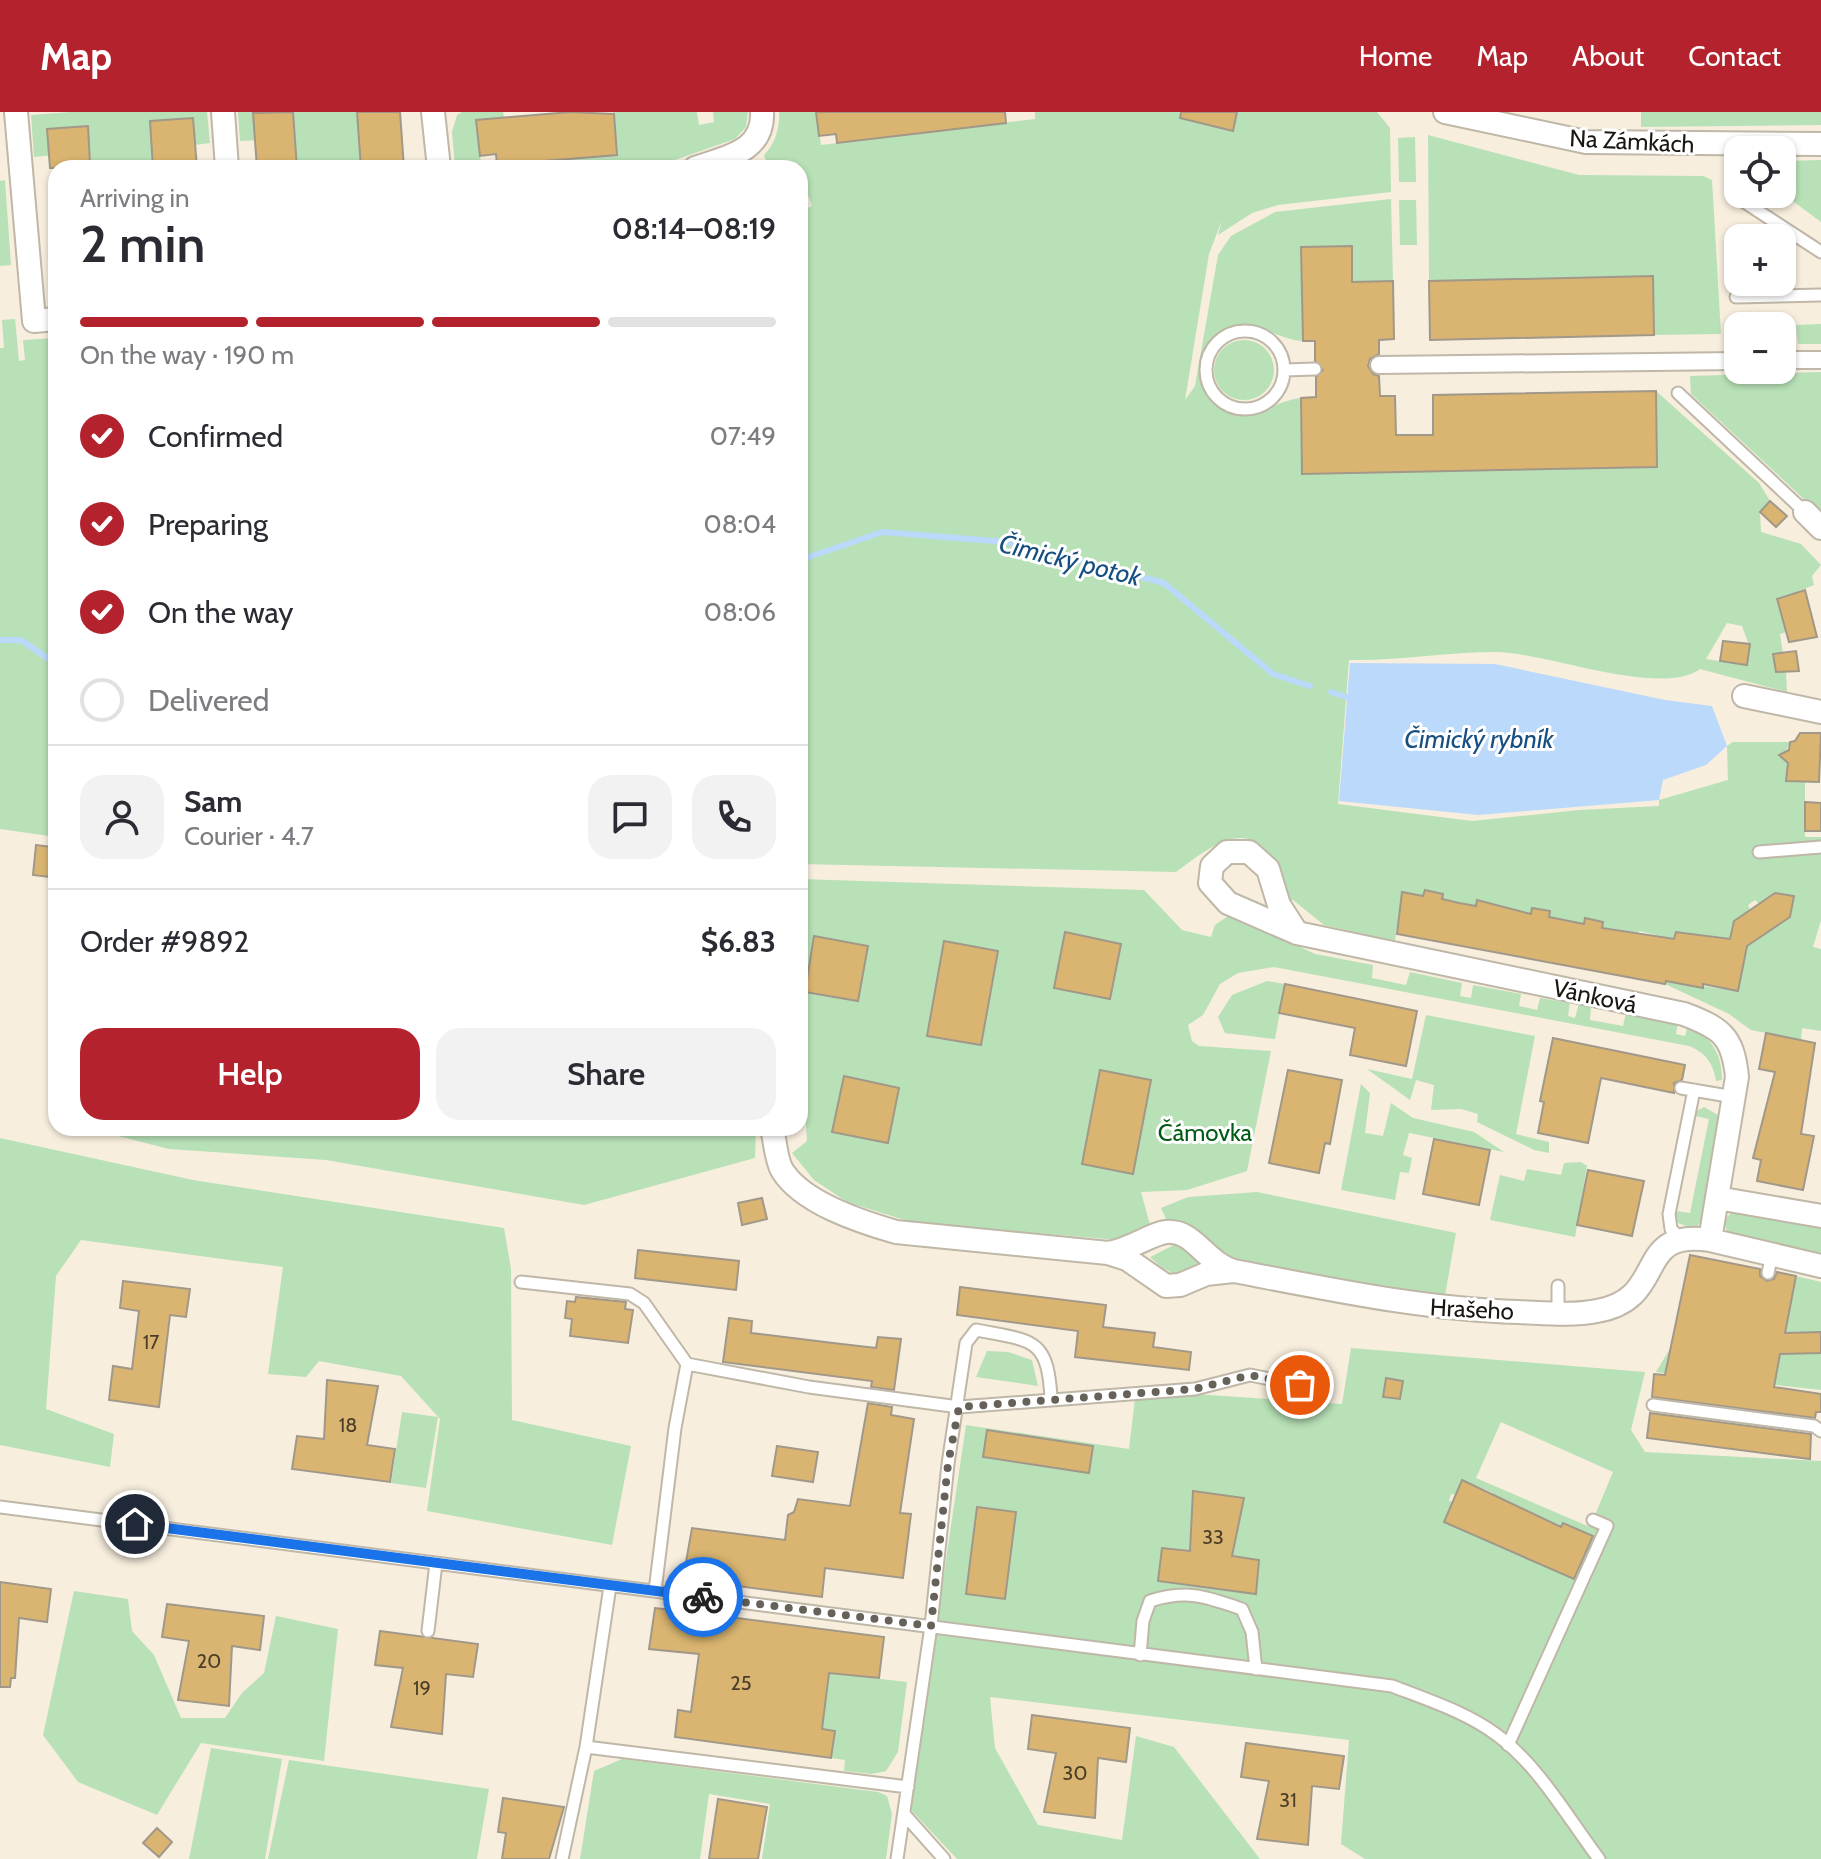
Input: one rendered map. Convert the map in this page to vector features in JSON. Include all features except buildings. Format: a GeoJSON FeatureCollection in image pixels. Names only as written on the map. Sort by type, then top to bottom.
{"type":"FeatureCollection","features":[{"type":"Feature","properties":{"kind":"street"},"geometry":{"type":"LineString","coordinates":[[16,112],[34,321],[48,320]]}},
{"type":"Feature","properties":{"kind":"street"},"geometry":{"type":"LineString","coordinates":[[223,112],[226,160]]}},
{"type":"Feature","properties":{"kind":"street"},"geometry":{"type":"LineString","coordinates":[[433,112],[438,160]]}},
{"type":"Feature","properties":{"kind":"street"},"geometry":{"type":"LineString","coordinates":[[718,160],[744,151],[759,137],[762,112]]}},
{"type":"Feature","properties":{"kind":"street","name":"Na Zámkách"},"geometry":{"type":"LineString","coordinates":[[1445,112],[1502,119],[1586,142],[1724,145]]}},
{"type":"Feature","properties":{"kind":"street","name":"Na Zámkách"},"geometry":{"type":"LineString","coordinates":[[1796,144],[1821,144]]}},
{"type":"Feature","properties":{"kind":"street"},"geometry":{"type":"LineString","coordinates":[[1796,360],[1821,360]]}},
{"type":"Feature","properties":{"kind":"street"},"geometry":{"type":"LineString","coordinates":[[1379,365],[1724,361]]}},
{"type":"Feature","properties":{"kind":"street"},"geometry":{"type":"LineString","coordinates":[[1744,696],[1821,712]]}},
{"type":"Feature","properties":{"kind":"street","name":"Vánková"},"geometry":{"type":"LineString","coordinates":[[1297,933],[1279,905],[1268,869],[1249,852],[1227,852],[1212,866],[1210,883],[1228,903],[1297,933],[1696,1018],[1724,1033],[1735,1054],[1737,1077],[1710,1240]]}},
{"type":"Feature","properties":{"kind":"street","name":"Hrašeho"},"geometry":{"type":"LineString","coordinates":[[774,1136],[782,1170],[823,1204],[865,1223],[896,1232],[1108,1253],[1127,1259],[1152,1280],[1166,1286],[1180,1285],[1206,1274],[1234,1271]]}},
{"type":"Feature","properties":{"kind":"street"},"geometry":{"type":"LineString","coordinates":[[1717,1198],[1821,1216]]}},
{"type":"Feature","properties":{"kind":"street","name":"Hrašeho"},"geometry":{"type":"LineString","coordinates":[[1108,1253],[1134,1247],[1160,1233],[1178,1233],[1194,1241],[1212,1262],[1234,1271],[1407,1305],[1558,1313],[1593,1312],[1619,1304],[1640,1288],[1662,1247],[1679,1237]]}},
{"type":"Feature","properties":{"kind":"street"},"geometry":{"type":"LineString","coordinates":[[1679,1237],[1710,1240],[1770,1264],[1821,1266]]}},
{"type":"Feature","properties":{"kind":"lane"},"geometry":{"type":"LineString","coordinates":[[1753,208],[1821,252]]}},
{"type":"Feature","properties":{"kind":"lane"},"geometry":{"type":"LineString","coordinates":[[1736,297],[1821,295]]}},
{"type":"Feature","properties":{"kind":"lane"},"geometry":{"type":"LineString","coordinates":[[1244,331],[1268,338],[1282,358],[1284,370],[1274,395],[1251,408],[1225,404],[1208,384],[1206,371],[1213,347],[1232,333],[1244,331]]}},
{"type":"Feature","properties":{"kind":"lane"},"geometry":{"type":"LineString","coordinates":[[1284,370],[1315,369]]}},
{"type":"Feature","properties":{"kind":"lane"},"geometry":{"type":"LineString","coordinates":[[1678,393],[1813,520]]}},
{"type":"Feature","properties":{"kind":"lane"},"geometry":{"type":"LineString","coordinates":[[1759,852],[1821,847]]}},
{"type":"Feature","properties":{"kind":"lane"},"geometry":{"type":"LineString","coordinates":[[1681,1088],[1734,1097]]}},
{"type":"Feature","properties":{"kind":"lane"},"geometry":{"type":"LineString","coordinates":[[1679,1237],[1671,1229],[1669,1214],[1694,1090]]}},
{"type":"Feature","properties":{"kind":"lane"},"geometry":{"type":"LineString","coordinates":[[521,1282],[630,1294],[644,1303],[687,1364],[809,1387],[959,1407],[1195,1389],[1250,1375],[1300,1385]]}},
{"type":"Feature","properties":{"kind":"lane"},"geometry":{"type":"LineString","coordinates":[[1558,1286],[1558,1313]]}},
{"type":"Feature","properties":{"kind":"lane"},"geometry":{"type":"LineString","coordinates":[[897,1859],[931,1626],[948,1464],[959,1407],[966,1343],[976,1330],[1019,1338],[1042,1350],[1049,1367],[1051,1399]]}},
{"type":"Feature","properties":{"kind":"lane"},"geometry":{"type":"LineString","coordinates":[[655,1591],[675,1428],[687,1364]]}},
{"type":"Feature","properties":{"kind":"lane"},"geometry":{"type":"LineString","coordinates":[[1653,1405],[1814,1426],[1821,1431]]}},
{"type":"Feature","properties":{"kind":"lane"},"geometry":{"type":"LineString","coordinates":[[0,1507],[1392,1686],[1456,1710],[1508,1745],[1530,1767],[1599,1859]]}},
{"type":"Feature","properties":{"kind":"lane"},"geometry":{"type":"LineString","coordinates":[[1508,1745],[1607,1526],[1593,1520]]}},
{"type":"Feature","properties":{"kind":"lane"},"geometry":{"type":"LineString","coordinates":[[428,1631],[436,1563]]}},
{"type":"Feature","properties":{"kind":"lane"},"geometry":{"type":"LineString","coordinates":[[562,1859],[586,1747],[610,1586]]}},
{"type":"Feature","properties":{"kind":"lane"},"geometry":{"type":"LineString","coordinates":[[1140,1655],[1143,1621],[1150,1601],[1176,1593],[1242,1609],[1252,1632],[1256,1669]]}},
{"type":"Feature","properties":{"kind":"lane"},"geometry":{"type":"LineString","coordinates":[[586,1747],[908,1787]]}},
{"type":"Feature","properties":{"kind":"lane"},"geometry":{"type":"LineString","coordinates":[[904,1814],[944,1859]]}},
{"type":"Feature","properties":{"kind":"green space"},"geometry":{"type":"Polygon","coordinates":[[[207,112],[210,143],[195,145],[150,121],[152,160],[91,160],[90,153],[47,129],[48,140],[53,140],[54,155],[34,157],[31,115],[207,112]]]}},
{"type":"Feature","properties":{"kind":"green space"},"geometry":{"type":"Polygon","coordinates":[[[238,112],[263,112],[253,113],[254,124],[259,124],[260,140],[240,141],[238,112]]]}},
{"type":"Feature","properties":{"kind":"green space"},"geometry":{"type":"Polygon","coordinates":[[[293,112],[357,112],[360,160],[292,160],[291,149],[296,148],[289,122],[294,121],[293,112]]]}},
{"type":"Feature","properties":{"kind":"green space"},"geometry":{"type":"Polygon","coordinates":[[[462,112],[503,112],[504,117],[477,120],[480,160],[454,160],[452,132],[457,115],[462,112]]]}},
{"type":"Feature","properties":{"kind":"green space"},"geometry":{"type":"Polygon","coordinates":[[[613,112],[697,112],[699,125],[714,122],[713,112],[748,112],[746,127],[735,139],[675,160],[555,160],[617,155],[613,112]]]}},
{"type":"Feature","properties":{"kind":"green space"},"geometry":{"type":"Polygon","coordinates":[[[779,112],[816,112],[821,145],[1035,119],[1035,112],[1180,112],[1179,118],[1232,131],[1237,112],[1377,112],[1390,128],[1391,192],[1278,205],[1252,213],[1218,235],[1222,220],[1209,254],[1185,400],[1195,386],[1218,255],[1231,236],[1275,212],[1391,199],[1393,281],[1353,282],[1351,246],[1301,247],[1303,341],[1249,325],[1232,326],[1217,333],[1201,358],[1203,386],[1210,399],[1222,408],[1245,415],[1301,398],[1303,474],[1657,467],[1656,391],[1759,483],[1770,501],[1760,512],[1761,532],[1801,544],[1821,565],[1812,576],[1814,585],[1776,600],[1786,632],[1780,634],[1783,653],[1773,655],[1776,672],[1786,671],[1787,692],[1700,669],[1682,677],[1658,679],[1496,652],[1349,660],[1338,804],[1472,821],[1579,810],[1659,806],[1659,800],[1728,780],[1727,746],[1733,742],[1790,742],[1783,758],[1788,763],[1787,781],[1805,782],[1805,837],[1821,837],[1821,920],[1813,947],[1821,949],[1821,1031],[1802,1028],[1801,1040],[1751,1030],[1729,1014],[1665,984],[1666,981],[1738,991],[1748,943],[1791,916],[1793,897],[1776,893],[1759,904],[1755,900],[1748,905],[1750,910],[1734,921],[1730,939],[1676,932],[1673,944],[1655,941],[1656,935],[1639,931],[1637,937],[1602,928],[1585,918],[1584,924],[1549,917],[1550,911],[1533,908],[1531,914],[1494,910],[1495,904],[1478,901],[1476,906],[1442,899],[1442,894],[1425,890],[1423,896],[1402,892],[1395,941],[1324,925],[1293,900],[1289,901],[1263,850],[1254,841],[1243,838],[1231,839],[1206,850],[1176,872],[808,864],[808,208],[812,206],[808,195],[808,160],[766,160],[764,155],[778,130],[779,112]],[[1727,623],[1706,659],[1746,665],[1749,645],[1742,626],[1727,623]]]}},
{"type":"Feature","properties":{"kind":"green space"},"geometry":{"type":"Polygon","coordinates":[[[1641,112],[1821,112],[1821,125],[1641,127],[1641,112]]]}},
{"type":"Feature","properties":{"kind":"green space"},"geometry":{"type":"Polygon","coordinates":[[[1428,135],[1579,175],[1703,176],[1712,180],[1721,334],[1654,335],[1653,277],[1429,281],[1428,135]]]}},
{"type":"Feature","properties":{"kind":"green space"},"geometry":{"type":"Polygon","coordinates":[[[1415,137],[1416,182],[1399,182],[1398,138],[1415,137]]]}},
{"type":"Feature","properties":{"kind":"green space"},"geometry":{"type":"Polygon","coordinates":[[[1821,160],[1821,222],[1796,203],[1796,161],[1821,160]]]}},
{"type":"Feature","properties":{"kind":"green space"},"geometry":{"type":"Polygon","coordinates":[[[5,180],[11,265],[0,266],[0,181],[5,180]]]}},
{"type":"Feature","properties":{"kind":"green space"},"geometry":{"type":"Polygon","coordinates":[[[1399,200],[1416,200],[1417,245],[1400,245],[1399,200]]]}},
{"type":"Feature","properties":{"kind":"green space"},"geometry":{"type":"Polygon","coordinates":[[[15,319],[19,361],[25,360],[23,340],[48,338],[48,836],[0,829],[2,320],[15,319]]]}},
{"type":"Feature","properties":{"kind":"green space"},"geometry":{"type":"Polygon","coordinates":[[[1821,324],[1821,344],[1798,344],[1796,325],[1821,324]]]}},
{"type":"Feature","properties":{"kind":"green space"},"geometry":{"type":"Polygon","coordinates":[[[1244,340],[1255,342],[1265,349],[1272,359],[1272,381],[1265,391],[1255,398],[1244,400],[1233,398],[1223,391],[1216,381],[1214,370],[1216,359],[1223,349],[1233,342],[1244,340]]]}},
{"type":"Feature","properties":{"kind":"green space"},"geometry":{"type":"Polygon","coordinates":[[[1821,372],[1821,515],[1691,394],[1690,376],[1724,375],[1724,384],[1796,384],[1796,373],[1821,372]]]}},
{"type":"Feature","properties":{"kind":"green space","name":"Čámovka"},"geometry":{"type":"Polygon","coordinates":[[[808,879],[1144,890],[1182,930],[1211,937],[1215,925],[1231,914],[1315,954],[1373,965],[1372,978],[1406,985],[1410,972],[1462,983],[1460,996],[1471,998],[1473,985],[1521,994],[1519,1006],[1537,1010],[1540,998],[1570,1003],[1568,1016],[1575,1018],[1579,1004],[1591,1008],[1590,1020],[1623,1026],[1626,1013],[1678,1022],[1676,1034],[1685,1036],[1688,1025],[1714,1047],[1720,1061],[1722,1080],[1716,1081],[1708,1059],[1689,1046],[1274,967],[1238,973],[1220,984],[1203,1015],[1188,1025],[1192,1041],[1199,1046],[1271,1051],[1247,1171],[1187,1190],[1141,1192],[1150,1225],[1118,1240],[911,1222],[847,1202],[814,1180],[792,1153],[807,1141],[808,993],[858,1001],[868,946],[814,936],[808,973],[808,879]],[[1066,932],[1055,988],[1110,999],[1121,944],[1066,932]],[[944,941],[927,1035],[980,1045],[998,951],[944,941]],[[1101,1071],[1082,1164],[1133,1174],[1151,1080],[1101,1071]],[[844,1077],[833,1132],[888,1143],[899,1088],[844,1077]]]}},
{"type":"Feature","properties":{"kind":"green space"},"geometry":{"type":"Polygon","coordinates":[[[1267,981],[1285,984],[1275,1039],[1225,1033],[1218,1017],[1232,995],[1267,981]]]}},
{"type":"Feature","properties":{"kind":"green space"},"geometry":{"type":"Polygon","coordinates":[[[1426,1015],[1535,1036],[1516,1134],[1549,1142],[1549,1153],[1534,1150],[1477,1122],[1478,1114],[1461,1109],[1431,1110],[1434,1085],[1416,1080],[1410,1100],[1367,1069],[1412,1079],[1426,1015]]]}},
{"type":"Feature","properties":{"kind":"green space"},"geometry":{"type":"Polygon","coordinates":[[[1361,1084],[1370,1093],[1365,1133],[1383,1136],[1391,1103],[1413,1118],[1474,1132],[1504,1152],[1409,1133],[1403,1155],[1412,1158],[1409,1173],[1400,1172],[1395,1200],[1341,1190],[1361,1084]]]}},
{"type":"Feature","properties":{"kind":"green space"},"geometry":{"type":"Polygon","coordinates":[[[1704,1107],[1718,1115],[1702,1220],[1695,1229],[1678,1223],[1674,1215],[1676,1211],[1690,1213],[1709,1119],[1695,1116],[1695,1112],[1704,1107]]]}},
{"type":"Feature","properties":{"kind":"green space"},"geometry":{"type":"Polygon","coordinates":[[[118,1136],[756,1136],[755,1158],[584,1205],[326,1160],[169,1149],[118,1136]]]}},
{"type":"Feature","properties":{"kind":"green space"},"geometry":{"type":"Polygon","coordinates":[[[0,1138],[193,1180],[504,1228],[511,1269],[512,1420],[631,1446],[612,1545],[427,1511],[440,1419],[401,1376],[319,1361],[306,1377],[268,1374],[283,1267],[81,1240],[56,1276],[46,1409],[114,1434],[110,1467],[0,1445],[0,1138]]]}},
{"type":"Feature","properties":{"kind":"green space"},"geometry":{"type":"Polygon","coordinates":[[[1581,1162],[1587,1166],[1575,1237],[1490,1220],[1500,1175],[1524,1181],[1527,1169],[1561,1175],[1564,1163],[1581,1162]]]}},
{"type":"Feature","properties":{"kind":"green space"},"geometry":{"type":"Polygon","coordinates":[[[1257,1192],[1456,1233],[1444,1301],[1225,1256],[1168,1223],[1161,1208],[1188,1197],[1257,1192]]]}},
{"type":"Feature","properties":{"kind":"green space"},"geometry":{"type":"Polygon","coordinates":[[[1733,1210],[1821,1228],[1821,1255],[1728,1234],[1724,1221],[1733,1210]]]}},
{"type":"Feature","properties":{"kind":"green space"},"geometry":{"type":"Polygon","coordinates":[[[1176,1244],[1190,1250],[1200,1263],[1174,1274],[1150,1257],[1176,1244]]]}},
{"type":"Feature","properties":{"kind":"green space"},"geometry":{"type":"Polygon","coordinates":[[[1796,1276],[1821,1282],[1821,1332],[1801,1333],[1801,1353],[1821,1353],[1821,1390],[1656,1372],[1671,1347],[1777,1368],[1796,1276]]]}},
{"type":"Feature","properties":{"kind":"green space"},"geometry":{"type":"Polygon","coordinates":[[[1351,1348],[1645,1372],[1631,1430],[1645,1452],[1821,1461],[1821,1859],[1365,1859],[1341,1844],[1349,1740],[990,1697],[995,1748],[1038,1825],[1122,1840],[1136,1736],[1174,1747],[1260,1859],[957,1859],[909,1808],[966,1425],[1129,1449],[1136,1390],[1342,1404],[1351,1348]],[[1501,1422],[1476,1478],[1590,1527],[1613,1472],[1501,1422]],[[987,1430],[984,1457],[1089,1473],[1093,1446],[987,1430]],[[1463,1480],[1456,1495],[1451,1494],[1449,1501],[1453,1502],[1445,1523],[1575,1579],[1593,1536],[1563,1524],[1557,1537],[1487,1507],[1493,1493],[1463,1480]],[[1193,1491],[1190,1551],[1163,1548],[1159,1581],[1256,1594],[1259,1560],[1232,1556],[1244,1498],[1193,1491]],[[977,1508],[966,1594],[1005,1599],[1015,1512],[977,1508]]]}},
{"type":"Feature","properties":{"kind":"green space"},"geometry":{"type":"Polygon","coordinates":[[[987,1351],[1008,1352],[1032,1360],[1038,1386],[976,1377],[987,1351]]]}},
{"type":"Feature","properties":{"kind":"green space"},"geometry":{"type":"Polygon","coordinates":[[[402,1412],[438,1417],[426,1488],[391,1483],[402,1412]]]}},
{"type":"Feature","properties":{"kind":"green space"},"geometry":{"type":"Polygon","coordinates":[[[74,1591],[128,1599],[132,1631],[154,1655],[181,1718],[225,1718],[242,1693],[264,1673],[276,1616],[338,1629],[324,1761],[201,1743],[157,1815],[78,1782],[43,1735],[74,1591]]]}},
{"type":"Feature","properties":{"kind":"green space"},"geometry":{"type":"Polygon","coordinates":[[[829,1673],[907,1682],[898,1752],[886,1771],[872,1774],[844,1771],[845,1760],[831,1758],[835,1731],[822,1729],[829,1673]]]}},
{"type":"Feature","properties":{"kind":"green space"},"geometry":{"type":"Polygon","coordinates":[[[211,1748],[282,1759],[265,1859],[189,1859],[211,1748]]]}},
{"type":"Feature","properties":{"kind":"green space"},"geometry":{"type":"Polygon","coordinates":[[[622,1759],[878,1792],[887,1796],[892,1814],[886,1859],[762,1859],[770,1804],[709,1794],[700,1859],[580,1859],[594,1771],[622,1759]]]}},
{"type":"Feature","properties":{"kind":"green space"},"geometry":{"type":"Polygon","coordinates":[[[289,1760],[489,1789],[477,1859],[268,1859],[289,1760]]]}},
{"type":"Feature","properties":{"kind":"water","name":"Čimický rybník"},"geometry":{"type":"Polygon","coordinates":[[[1350,663],[1495,664],[1665,700],[1712,706],[1727,746],[1706,765],[1663,780],[1659,800],[1478,815],[1339,801],[1350,663]]]}},
{"type":"Feature","properties":{"kind":"waterway","name":"Čimický potok"},"geometry":{"type":"LineString","coordinates":[[808,557],[882,532],[1007,542],[1164,583],[1273,674],[1310,686]]}},
{"type":"Feature","properties":{"kind":"waterway","name":"Čimický potok"},"geometry":{"type":"LineString","coordinates":[[0,640],[21,640],[48,659]]}},
{"type":"Feature","properties":{"kind":"waterway","name":"Čimický potok"},"geometry":{"type":"LineString","coordinates":[[1331,692],[1346,697]]}},
{"type":"Feature","properties":{"kind":"way so far"},"geometry":{"type":"LineString","coordinates":[[703,1597],[931,1626],[948,1464],[959,1407],[1195,1389],[1250,1375],[1300,1385]]}},
{"type":"Feature","properties":{"kind":"route"},"geometry":{"type":"LineString","coordinates":[[135,1524],[703,1597]]}}]}
